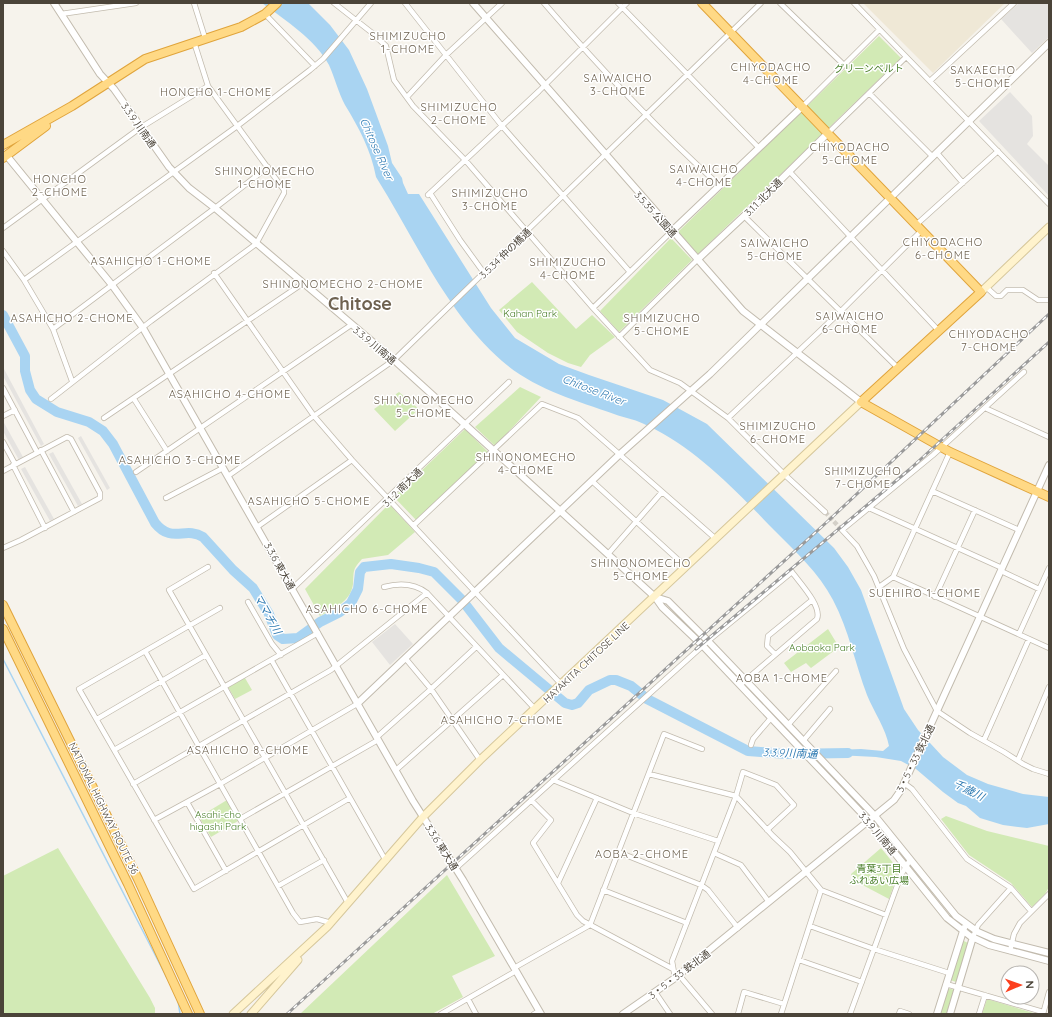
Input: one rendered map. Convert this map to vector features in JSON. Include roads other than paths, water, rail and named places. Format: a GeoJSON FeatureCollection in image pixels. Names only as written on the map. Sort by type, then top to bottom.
{"type":"FeatureCollection","features":[{"type":"Feature","properties":{"kind":"highway"},"geometry":{"type":"LineString","coordinates":[[702,3],[891,198],[984,289],[861,402],[950,452],[1049,496]]}},
{"type":"Feature","properties":{"kind":"highway"},"geometry":{"type":"LineString","coordinates":[[3,145],[72,106],[146,59],[240,27],[265,14],[275,5]]}},
{"type":"Feature","properties":{"kind":"highway"},"geometry":{"type":"LineString","coordinates":[[5,157],[72,106]]}},
{"type":"Feature","properties":{"kind":"highway","name":"NATIONAL HIGHWAY ROUTE 36"},"geometry":{"type":"LineString","coordinates":[[3,605],[138,879],[200,1014]]}},
{"type":"Feature","properties":{"kind":"highway","name":"NATIONAL HIGHWAY ROUTE 36"},"geometry":{"type":"LineString","coordinates":[[3,629],[128,884],[188,1014]]}},
{"type":"Feature","properties":{"kind":"main road"},"geometry":{"type":"LineString","coordinates":[[984,289],[1049,227]]}},
{"type":"Feature","properties":{"kind":"main road","name":"HAYAKITA CHITOSE LINE"},"geometry":{"type":"LineString","coordinates":[[233,1014],[331,923],[423,817],[480,760],[783,477],[861,402]]}},
{"type":"Feature","properties":{"kind":"main road","name":"HAYAKITA CHITOSE LINE"},"geometry":{"type":"LineString","coordinates":[[251,1014],[322,932]]}},
{"type":"Feature","properties":{"kind":"street","name":"3.3.9 川南通"},"geometry":{"type":"LineString","coordinates":[[54,3],[107,83],[114,89],[140,128],[173,172],[189,188],[216,208],[302,284],[394,360],[655,597]]}},
{"type":"Feature","properties":{"kind":"street"},"geometry":{"type":"LineString","coordinates":[[61,14],[120,4],[136,3]]}},
{"type":"Feature","properties":{"kind":"street"},"geometry":{"type":"LineString","coordinates":[[194,3],[205,38]]}},
{"type":"Feature","properties":{"kind":"street"},"geometry":{"type":"LineString","coordinates":[[334,3],[386,46],[394,80],[413,106],[466,161],[593,308],[650,370],[680,383],[728,418],[783,477],[825,512]]}},
{"type":"Feature","properties":{"kind":"street"},"geometry":{"type":"LineString","coordinates":[[24,280],[236,127],[316,66],[355,19],[371,3]]}},
{"type":"Feature","properties":{"kind":"street"},"geometry":{"type":"LineString","coordinates":[[405,3],[502,126],[630,272]]}},
{"type":"Feature","properties":{"kind":"street","name":"3.5.35 公園通"},"geometry":{"type":"LineString","coordinates":[[473,3],[605,156],[743,311],[861,402]]}},
{"type":"Feature","properties":{"kind":"street"},"geometry":{"type":"LineString","coordinates":[[407,97],[446,55],[502,3]]}},
{"type":"Feature","properties":{"kind":"street"},"geometry":{"type":"LineString","coordinates":[[544,3],[646,115],[719,185]]}},
{"type":"Feature","properties":{"kind":"street"},"geometry":{"type":"LineString","coordinates":[[618,3],[686,75],[759,148]]}},
{"type":"Feature","properties":{"kind":"street"},"geometry":{"type":"LineString","coordinates":[[484,273],[429,194],[466,161],[627,3]]}},
{"type":"Feature","properties":{"kind":"street","name":"3.5.34 仲の橋通"},"geometry":{"type":"LineString","coordinates":[[228,476],[394,360],[436,321],[761,3]]}},
{"type":"Feature","properties":{"kind":"street"},"geometry":{"type":"LineString","coordinates":[[780,3],[844,65]]}},
{"type":"Feature","properties":{"kind":"street"},"geometry":{"type":"LineString","coordinates":[[854,3],[1049,204]]}},
{"type":"Feature","properties":{"kind":"street"},"geometry":{"type":"LineString","coordinates":[[930,81],[1014,3]]}},
{"type":"Feature","properties":{"kind":"street"},"geometry":{"type":"LineString","coordinates":[[265,14],[316,66]]}},
{"type":"Feature","properties":{"kind":"street"},"geometry":{"type":"LineString","coordinates":[[593,308],[719,185],[803,106],[879,30]]}},
{"type":"Feature","properties":{"kind":"street"},"geometry":{"type":"LineString","coordinates":[[51,399],[72,381],[256,244],[284,193],[284,190],[268,167],[236,127],[208,86],[194,42]]}},
{"type":"Feature","properties":{"kind":"street"},"geometry":{"type":"LineString","coordinates":[[154,820],[220,784],[357,704],[406,659],[559,511],[644,432],[691,392],[852,238],[1049,42]]}},
{"type":"Feature","properties":{"kind":"street","name":"3.1.1 北大通"},"geometry":{"type":"LineString","coordinates":[[619,337],[906,57]]}},
{"type":"Feature","properties":{"kind":"street"},"geometry":{"type":"LineString","coordinates":[[3,228],[140,128],[208,86]]}},
{"type":"Feature","properties":{"kind":"street"},"geometry":{"type":"LineString","coordinates":[[869,93],[963,182]]}},
{"type":"Feature","properties":{"kind":"street"},"geometry":{"type":"LineString","coordinates":[[728,418],[840,312],[882,270],[963,182],[998,151]]}},
{"type":"Feature","properties":{"kind":"street","name":"3.3.6 東大通"},"geometry":{"type":"LineString","coordinates":[[5,157],[112,285],[143,328],[317,631],[377,739],[423,817],[456,868],[538,1013]]}},
{"type":"Feature","properties":{"kind":"street"},"geometry":{"type":"LineString","coordinates":[[53,329],[216,208],[268,167]]}},
{"type":"Feature","properties":{"kind":"street"},"geometry":{"type":"LineString","coordinates":[[789,170],[938,330]]}},
{"type":"Feature","properties":{"kind":"street"},"geometry":{"type":"LineString","coordinates":[[744,216],[898,368]]}},
{"type":"Feature","properties":{"kind":"street"},"geometry":{"type":"LineString","coordinates":[[3,251],[24,280],[53,329],[72,381]]}},
{"type":"Feature","properties":{"kind":"street"},"geometry":{"type":"LineString","coordinates":[[214,274],[314,416],[352,460],[414,525],[560,685]]}},
{"type":"Feature","properties":{"kind":"street"},"geometry":{"type":"LineString","coordinates":[[104,418],[302,284]]}},
{"type":"Feature","properties":{"kind":"street"},"geometry":{"type":"LineString","coordinates":[[984,289],[996,296],[1001,296],[1007,290],[1023,290],[1038,300],[1049,300]]}},
{"type":"Feature","properties":{"kind":"street"},"geometry":{"type":"LineString","coordinates":[[136,472],[351,325]]}},
{"type":"Feature","properties":{"kind":"street"},"geometry":{"type":"LineString","coordinates":[[1024,372],[942,447],[842,530],[857,546],[879,587],[904,649],[938,711],[970,733],[1033,769],[1049,774]]}},
{"type":"Feature","properties":{"kind":"street","name":"3.1.2 南大通"},"geometry":{"type":"LineString","coordinates":[[292,589],[466,425],[509,382]]}},
{"type":"Feature","properties":{"kind":"street"},"geometry":{"type":"LineString","coordinates":[[3,388],[74,512]]}},
{"type":"Feature","properties":{"kind":"street"},"geometry":{"type":"LineString","coordinates":[[134,398],[167,451]]}},
{"type":"Feature","properties":{"kind":"street"},"geometry":{"type":"LineString","coordinates":[[414,525],[542,404],[578,418],[716,539]]}},
{"type":"Feature","properties":{"kind":"street"},"geometry":{"type":"LineString","coordinates":[[985,408],[1049,437]]}},
{"type":"Feature","properties":{"kind":"street"},"geometry":{"type":"LineString","coordinates":[[3,416],[15,410]]}},
{"type":"Feature","properties":{"kind":"street"},"geometry":{"type":"LineString","coordinates":[[3,471],[67,437],[71,439],[100,493],[100,498],[45,528],[3,548]]}},
{"type":"Feature","properties":{"kind":"street"},"geometry":{"type":"LineString","coordinates":[[3,442],[45,528]]}},
{"type":"Feature","properties":{"kind":"street"},"geometry":{"type":"LineString","coordinates":[[879,587],[893,577],[950,452]]}},
{"type":"Feature","properties":{"kind":"street"},"geometry":{"type":"LineString","coordinates":[[257,527],[352,460]]}},
{"type":"Feature","properties":{"kind":"street","name":"3・5・33 鉄北通"},"geometry":{"type":"LineString","coordinates":[[622,1014],[630,1012],[677,976],[894,800],[904,783],[938,711],[979,617],[1049,465]]}},
{"type":"Feature","properties":{"kind":"street"},"geometry":{"type":"LineString","coordinates":[[166,498],[223,468]]}},
{"type":"Feature","properties":{"kind":"street"},"geometry":{"type":"LineString","coordinates":[[592,481],[686,567]]}},
{"type":"Feature","properties":{"kind":"street"},"geometry":{"type":"LineString","coordinates":[[932,491],[1019,530]]}},
{"type":"Feature","properties":{"kind":"street"},"geometry":{"type":"LineString","coordinates":[[608,554],[662,492]]}},
{"type":"Feature","properties":{"kind":"street"},"geometry":{"type":"LineString","coordinates":[[869,508],[915,530],[958,548],[1039,589]]}},
{"type":"Feature","properties":{"kind":"street"},"geometry":{"type":"LineString","coordinates":[[935,597],[975,510]]}},
{"type":"Feature","properties":{"kind":"street"},"geometry":{"type":"LineString","coordinates":[[208,567],[169,590],[348,902]]}},
{"type":"Feature","properties":{"kind":"street"},"geometry":{"type":"LineString","coordinates":[[1019,634],[1049,568]]}},
{"type":"Feature","properties":{"kind":"street"},"geometry":{"type":"LineString","coordinates":[[456,868],[708,641],[792,572],[812,600],[819,615],[817,619],[740,685]]}},
{"type":"Feature","properties":{"kind":"street"},"geometry":{"type":"LineString","coordinates":[[893,577],[1049,648]]}},
{"type":"Feature","properties":{"kind":"street"},"geometry":{"type":"LineString","coordinates":[[384,587],[394,584],[420,588],[535,709]]}},
{"type":"Feature","properties":{"kind":"street"},"geometry":{"type":"LineString","coordinates":[[133,784],[291,694],[336,666],[426,593]]}},
{"type":"Feature","properties":{"kind":"street"},"geometry":{"type":"LineString","coordinates":[[655,597],[668,601],[803,741],[830,709]]}},
{"type":"Feature","properties":{"kind":"street"},"geometry":{"type":"LineString","coordinates":[[655,597],[662,607],[703,646],[771,718],[753,739],[751,745]]}},
{"type":"Feature","properties":{"kind":"street"},"geometry":{"type":"LineString","coordinates":[[775,654],[768,646],[768,636],[812,600]]}},
{"type":"Feature","properties":{"kind":"street"},"geometry":{"type":"LineString","coordinates":[[248,602],[272,644],[282,655]]}},
{"type":"Feature","properties":{"kind":"street"},"geometry":{"type":"LineString","coordinates":[[220,608],[79,689],[194,889],[350,798]]}},
{"type":"Feature","properties":{"kind":"street"},"geometry":{"type":"LineString","coordinates":[[114,750],[272,661],[317,631]]}},
{"type":"Feature","properties":{"kind":"street"},"geometry":{"type":"LineString","coordinates":[[984,740],[1029,639]]}},
{"type":"Feature","properties":{"kind":"street"},"geometry":{"type":"LineString","coordinates":[[240,819],[286,794],[377,739],[476,647]]}},
{"type":"Feature","properties":{"kind":"street"},"geometry":{"type":"LineString","coordinates":[[145,651],[258,852],[300,922],[317,919],[331,923]]}},
{"type":"Feature","properties":{"kind":"street"},"geometry":{"type":"LineString","coordinates":[[97,719],[206,655]]}},
{"type":"Feature","properties":{"kind":"street"},"geometry":{"type":"LineString","coordinates":[[406,659],[454,721],[480,760]]}},
{"type":"Feature","properties":{"kind":"street"},"geometry":{"type":"LineString","coordinates":[[272,661],[386,861]]}},
{"type":"Feature","properties":{"kind":"street"},"geometry":{"type":"LineString","coordinates":[[788,725],[836,671]]}},
{"type":"Feature","properties":{"kind":"street"},"geometry":{"type":"LineString","coordinates":[[396,770],[454,721],[503,675]]}},
{"type":"Feature","properties":{"kind":"street"},"geometry":{"type":"LineString","coordinates":[[1018,760],[1049,687]]}},
{"type":"Feature","properties":{"kind":"street","name":"3.3.9 川南通"},"geometry":{"type":"LineString","coordinates":[[771,718],[869,821],[947,918],[962,930],[989,945],[1049,961]]}},
{"type":"Feature","properties":{"kind":"street"},"geometry":{"type":"LineString","coordinates":[[441,1014],[590,925],[664,734],[702,749]]}},
{"type":"Feature","properties":{"kind":"street","name":"3.3.9 川南通"},"geometry":{"type":"LineString","coordinates":[[803,741],[875,816],[950,910],[966,924],[994,940],[1049,953]]}},
{"type":"Feature","properties":{"kind":"street"},"geometry":{"type":"LineString","coordinates":[[712,1014],[677,976],[673,969],[672,962],[736,796],[743,772],[776,785],[794,805],[767,830]]}},
{"type":"Feature","properties":{"kind":"street"},"geometry":{"type":"LineString","coordinates":[[649,774],[736,796],[767,830],[790,852],[821,890],[886,914]]}},
{"type":"Feature","properties":{"kind":"street"},"geometry":{"type":"LineString","coordinates":[[553,780],[633,813],[718,841]]}},
{"type":"Feature","properties":{"kind":"street"},"geometry":{"type":"LineString","coordinates":[[904,783],[912,789],[967,859],[1011,888],[1030,911]]}},
{"type":"Feature","properties":{"kind":"street"},"geometry":{"type":"LineString","coordinates":[[558,884],[597,798]]}},
{"type":"Feature","properties":{"kind":"street"},"geometry":{"type":"LineString","coordinates":[[531,800],[551,820],[533,843],[576,915],[590,925],[673,969]]}},
{"type":"Feature","properties":{"kind":"street"},"geometry":{"type":"LineString","coordinates":[[187,802],[226,871]]}},
{"type":"Feature","properties":{"kind":"street"},"geometry":{"type":"LineString","coordinates":[[618,852],[702,885],[708,890],[738,928]]}},
{"type":"Feature","properties":{"kind":"street"},"geometry":{"type":"LineString","coordinates":[[714,853],[741,865],[770,902]]}},
{"type":"Feature","properties":{"kind":"street"},"geometry":{"type":"LineString","coordinates":[[278,886],[324,860]]}},
{"type":"Feature","properties":{"kind":"street"},"geometry":{"type":"LineString","coordinates":[[850,1014],[886,914],[902,875],[910,860]]}},
{"type":"Feature","properties":{"kind":"street"},"geometry":{"type":"LineString","coordinates":[[950,1014],[973,937],[978,926],[1011,888]]}},
{"type":"Feature","properties":{"kind":"street"},"geometry":{"type":"LineString","coordinates":[[603,890],[686,923]]}},
{"type":"Feature","properties":{"kind":"street"},"geometry":{"type":"LineString","coordinates":[[781,1014],[821,890]]}},
{"type":"Feature","properties":{"kind":"street"},"geometry":{"type":"LineString","coordinates":[[1010,951],[1014,934],[1020,923],[1030,911],[1046,899],[1049,894]]}},
{"type":"Feature","properties":{"kind":"street"},"geometry":{"type":"LineString","coordinates":[[937,1014],[962,930],[966,924]]}},
{"type":"Feature","properties":{"kind":"street"},"geometry":{"type":"LineString","coordinates":[[810,926],[874,949],[950,973]]}},
{"type":"Feature","properties":{"kind":"street"},"geometry":{"type":"LineString","coordinates":[[799,960],[862,982]]}},
{"type":"Feature","properties":{"kind":"street"},"geometry":{"type":"LineString","coordinates":[[946,984],[1043,1013],[1049,992]]}},
{"type":"Feature","properties":{"kind":"street"},"geometry":{"type":"LineString","coordinates":[[655,992],[670,1014]]}},
{"type":"Feature","properties":{"kind":"street"},"geometry":{"type":"LineString","coordinates":[[738,1014],[744,992],[784,1004]]}},
{"type":"Feature","properties":{"kind":"street"},"geometry":{"type":"LineString","coordinates":[[979,1014],[985,995]]}},
{"type":"Feature","properties":{"kind":"street"},"geometry":{"type":"LineString","coordinates":[[468,999],[476,1014]]}},
{"type":"Feature","properties":{"kind":"street"},"geometry":{"type":"LineString","coordinates":[[899,1014],[900,1011],[909,1014]]}},
{"type":"Feature","properties":{"kind":"water"},"geometry":{"type":"Polygon","coordinates":[[[262,3],[308,3],[330,25],[349,50],[367,89],[388,146],[392,163],[402,178],[408,194],[419,194],[491,308],[515,338],[559,364],[663,400],[707,424],[834,548],[848,567],[861,590],[904,709],[918,730],[943,757],[967,775],[988,784],[1023,794],[1049,797],[1049,824],[1027,828],[1003,825],[980,818],[966,806],[958,803],[943,792],[916,769],[901,761],[876,757],[837,755],[835,750],[861,749],[883,751],[889,746],[883,727],[867,695],[839,611],[821,581],[799,555],[731,486],[683,446],[666,435],[640,422],[555,393],[541,386],[514,371],[482,342],[448,298],[376,177],[364,140],[343,100],[329,65],[308,38],[262,3]]]}},
{"type":"Feature","properties":{"kind":"waterway","name":"ママチ川"},"geometry":{"type":"LineString","coordinates":[[3,315],[25,356],[25,371],[30,390],[36,399],[57,412],[89,422],[103,431],[113,444],[155,523],[161,529],[173,534],[190,533],[203,537],[233,570],[253,588],[269,614],[277,635],[283,639],[298,638],[320,622],[340,612],[351,603],[358,589],[360,572],[364,567],[391,564],[419,568],[434,572],[462,600],[499,648],[565,703],[572,705],[578,703],[589,690],[610,680],[616,680],[631,686],[647,699],[748,751],[786,754],[848,753]]}},
{"type":"Feature","properties":{"kind":"waterway"},"geometry":{"type":"LineString","coordinates":[[3,659],[167,978]]}},
{"type":"Feature","properties":{"kind":"waterway"},"geometry":{"type":"LineString","coordinates":[[178,1001],[180,1014]]}},
{"type":"Feature","properties":{"kind":"tunnel"},"geometry":{"type":"LineString","coordinates":[[825,512],[842,530]]}},
{"type":"Feature","properties":{"kind":"railway"},"geometry":{"type":"LineString","coordinates":[[287,1014],[828,521],[1049,314]]}},
{"type":"Feature","properties":{"kind":"railway"},"geometry":{"type":"LineString","coordinates":[[696,649],[910,469],[1049,342]]}},
{"type":"Feature","properties":{"kind":"district","name":"SHIMIZUCHO 1-CHOME"},"geometry":{"type":"Point","coordinates":[408,42]}},
{"type":"Feature","properties":{"kind":"district","name":"CHIYODACHO 4-CHOME"},"geometry":{"type":"Point","coordinates":[771,73]}},
{"type":"Feature","properties":{"kind":"district","name":"SAKAECHO 5-CHOME"},"geometry":{"type":"Point","coordinates":[983,76]}},
{"type":"Feature","properties":{"kind":"district","name":"SAIWAICHO 3-CHOME"},"geometry":{"type":"Point","coordinates":[618,84]}},
{"type":"Feature","properties":{"kind":"district","name":"HONCHO 1-CHOME"},"geometry":{"type":"Point","coordinates":[216,92]}},
{"type":"Feature","properties":{"kind":"district","name":"SHIMIZUCHO 2-CHOME"},"geometry":{"type":"Point","coordinates":[459,113]}},
{"type":"Feature","properties":{"kind":"district","name":"CHIYODACHO 5-CHOME"},"geometry":{"type":"Point","coordinates":[850,153]}},
{"type":"Feature","properties":{"kind":"district","name":"SAIWAICHO 4-CHOME"},"geometry":{"type":"Point","coordinates":[704,175]}},
{"type":"Feature","properties":{"kind":"district","name":"SHINONOMECHO 1-CHOME"},"geometry":{"type":"Point","coordinates":[265,177]}},
{"type":"Feature","properties":{"kind":"district","name":"HONCHO 2-CHOME"},"geometry":{"type":"Point","coordinates":[60,185]}},
{"type":"Feature","properties":{"kind":"district","name":"SHIMIZUCHO 3-CHOME"},"geometry":{"type":"Point","coordinates":[490,199]}},
{"type":"Feature","properties":{"kind":"district","name":"CHIYODACHO 6-CHOME"},"geometry":{"type":"Point","coordinates":[943,248]}},
{"type":"Feature","properties":{"kind":"district","name":"SAIWAICHO 5-CHOME"},"geometry":{"type":"Point","coordinates":[775,249]}},
{"type":"Feature","properties":{"kind":"district","name":"ASAHICHO 1-CHOME"},"geometry":{"type":"Point","coordinates":[151,261]}},
{"type":"Feature","properties":{"kind":"district","name":"SHIMIZUCHO 4-CHOME"},"geometry":{"type":"Point","coordinates":[568,268]}},
{"type":"Feature","properties":{"kind":"district","name":"SHINONOMECHO 2-CHOME"},"geometry":{"type":"Point","coordinates":[343,284]}},
{"type":"Feature","properties":{"kind":"district","name":"Chitose"},"geometry":{"type":"Point","coordinates":[360,304]}},
{"type":"Feature","properties":{"kind":"district","name":"ASAHICHO 2-CHOME"},"geometry":{"type":"Point","coordinates":[72,318]}},
{"type":"Feature","properties":{"kind":"district","name":"SAIWAICHO 6-CHOME"},"geometry":{"type":"Point","coordinates":[850,322]}},
{"type":"Feature","properties":{"kind":"district","name":"SHIMIZUCHO 5-CHOME"},"geometry":{"type":"Point","coordinates":[662,324]}},
{"type":"Feature","properties":{"kind":"district","name":"CHIYODACHO 7-CHOME"},"geometry":{"type":"Point","coordinates":[989,340]}},
{"type":"Feature","properties":{"kind":"district","name":"ASAHICHO 4-CHOME"},"geometry":{"type":"Point","coordinates":[230,394]}},
{"type":"Feature","properties":{"kind":"district","name":"SHINONOMECHO 5-CHOME"},"geometry":{"type":"Point","coordinates":[424,406]}},
{"type":"Feature","properties":{"kind":"district","name":"SHIMIZUCHO 6-CHOME"},"geometry":{"type":"Point","coordinates":[778,432]}},
{"type":"Feature","properties":{"kind":"district","name":"ASAHICHO 3-CHOME"},"geometry":{"type":"Point","coordinates":[180,460]}},
{"type":"Feature","properties":{"kind":"district","name":"SHINONOMECHO 4-CHOME"},"geometry":{"type":"Point","coordinates":[526,463]}},
{"type":"Feature","properties":{"kind":"district","name":"SHIMIZUCHO 7-CHOME"},"geometry":{"type":"Point","coordinates":[863,477]}},
{"type":"Feature","properties":{"kind":"district","name":"ASAHICHO 5-CHOME"},"geometry":{"type":"Point","coordinates":[309,501]}},
{"type":"Feature","properties":{"kind":"district","name":"SHINONOMECHO 5-CHOME"},"geometry":{"type":"Point","coordinates":[641,569]}},
{"type":"Feature","properties":{"kind":"district","name":"SUEHIRO 1-CHOME"},"geometry":{"type":"Point","coordinates":[925,593]}},
{"type":"Feature","properties":{"kind":"district","name":"ASAHICHO 6-CHOME"},"geometry":{"type":"Point","coordinates":[367,609]}},
{"type":"Feature","properties":{"kind":"district","name":"AOBA 1-CHOME"},"geometry":{"type":"Point","coordinates":[782,678]}},
{"type":"Feature","properties":{"kind":"district","name":"ASAHICHO 7-CHOME"},"geometry":{"type":"Point","coordinates":[502,720]}},
{"type":"Feature","properties":{"kind":"district","name":"ASAHICHO 8-CHOME"},"geometry":{"type":"Point","coordinates":[248,750]}},
{"type":"Feature","properties":{"kind":"district","name":"AOBA 2-CHOME"},"geometry":{"type":"Point","coordinates":[642,854]}},
{"type":"Feature","properties":{"kind":"park label","name":"グリーンベルト"},"geometry":{"type":"Point","coordinates":[869,68]}},
{"type":"Feature","properties":{"kind":"park label","name":"Kahan Park"},"geometry":{"type":"Point","coordinates":[530,313]}},
{"type":"Feature","properties":{"kind":"park label","name":"Aobaoka Park"},"geometry":{"type":"Point","coordinates":[822,647]}},
{"type":"Feature","properties":{"kind":"park label","name":"Asahi-cho higashi Park"},"geometry":{"type":"Point","coordinates":[218,820]}},
{"type":"Feature","properties":{"kind":"park label","name":"青葉3丁目 ふれあい広場"},"geometry":{"type":"Point","coordinates":[879,874]}},
{"type":"Feature","properties":{"kind":"water label","name":"Chitose River"},"geometry":{"type":"Point","coordinates":[377,149]}},
{"type":"Feature","properties":{"kind":"water label","name":"Chitose River"},"geometry":{"type":"Point","coordinates":[594,390]}},
{"type":"Feature","properties":{"kind":"water label","name":"3.3.9川南通"},"geometry":{"type":"Point","coordinates":[790,753]}},
{"type":"Feature","properties":{"kind":"water label","name":"千歳川"},"geometry":{"type":"Point","coordinates":[969,790]}}]}
